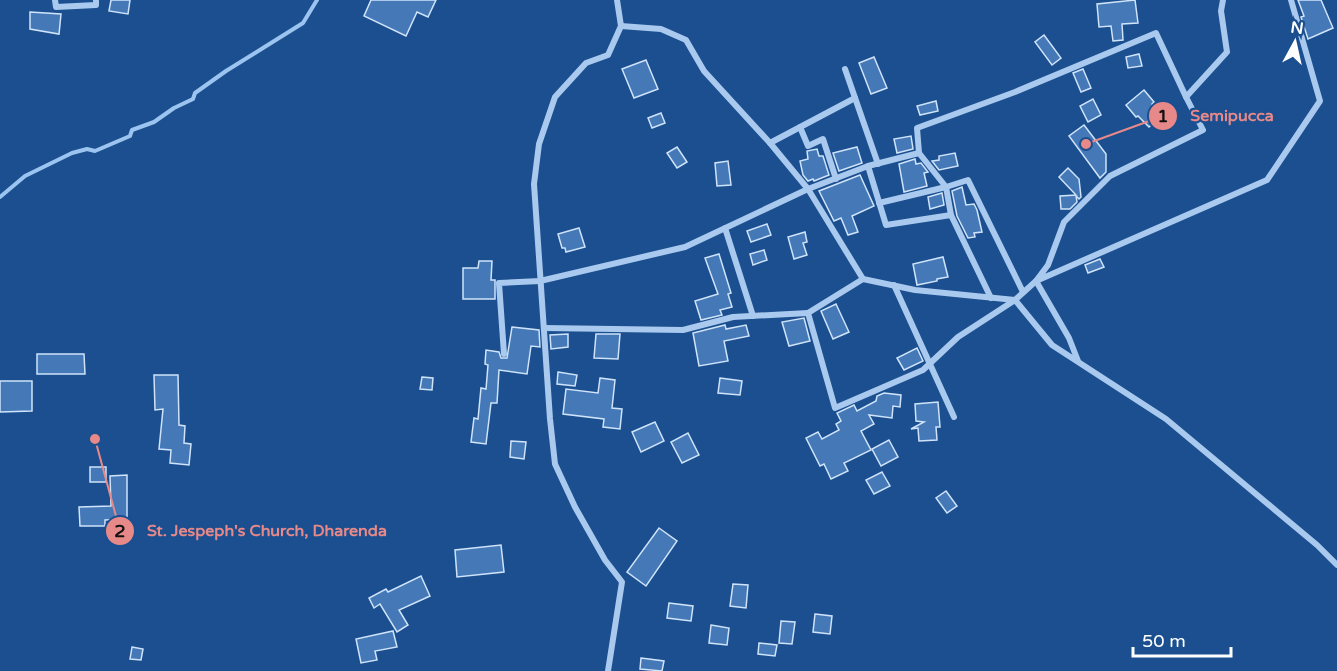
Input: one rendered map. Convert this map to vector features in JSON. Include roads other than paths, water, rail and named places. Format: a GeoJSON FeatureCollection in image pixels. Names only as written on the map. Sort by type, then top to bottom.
{"type":"FeatureCollection","features":[{"type":"Feature","properties":{"kind":"street"},"geometry":{"type":"LineString","coordinates":[[56,0],[56,8],[96,5],[96,0]]}},
{"type":"Feature","properties":{"kind":"street"},"geometry":{"type":"LineString","coordinates":[[608,671],[622,582],[605,560],[575,507],[555,464],[534,183],[539,144],[555,97],[586,63],[608,55],[621,26],[617,0]]}},
{"type":"Feature","properties":{"kind":"street"},"geometry":{"type":"LineString","coordinates":[[1186,97],[1227,52],[1221,11],[1223,0]]}},
{"type":"Feature","properties":{"kind":"street"},"geometry":{"type":"LineString","coordinates":[[1036,281],[1267,180],[1320,101],[1291,0]]}},
{"type":"Feature","properties":{"kind":"street"},"geometry":{"type":"LineString","coordinates":[[621,26],[661,29],[686,40],[704,71],[770,143],[808,189],[863,279]]}},
{"type":"Feature","properties":{"kind":"street"},"geometry":{"type":"LineString","coordinates":[[808,313],[835,408],[923,370],[958,337],[1015,300],[1036,281],[1048,265],[1064,222],[1110,177],[1203,130],[1156,33],[1015,92],[917,128],[919,153],[946,188],[951,215],[991,298]]}},
{"type":"Feature","properties":{"kind":"street"},"geometry":{"type":"LineString","coordinates":[[845,69],[878,164]]}},
{"type":"Feature","properties":{"kind":"street"},"geometry":{"type":"LineString","coordinates":[[770,143],[855,98]]}},
{"type":"Feature","properties":{"kind":"street"},"geometry":{"type":"LineString","coordinates":[[800,127],[808,146],[823,139],[836,179]]}},
{"type":"Feature","properties":{"kind":"street"},"geometry":{"type":"LineString","coordinates":[[504,354],[499,283],[540,281],[685,247],[808,189],[868,166],[919,153]]}},
{"type":"Feature","properties":{"kind":"street"},"geometry":{"type":"LineString","coordinates":[[868,166],[886,225],[951,215]]}},
{"type":"Feature","properties":{"kind":"street"},"geometry":{"type":"LineString","coordinates":[[879,203],[946,188],[968,180],[1023,292]]}},
{"type":"Feature","properties":{"kind":"street"},"geometry":{"type":"LineString","coordinates":[[725,228],[753,316]]}},
{"type":"Feature","properties":{"kind":"street"},"geometry":{"type":"LineString","coordinates":[[544,328],[683,330],[733,317],[808,313],[863,279],[915,290],[1015,300],[1052,345],[1166,419],[1317,545],[1337,565]]}},
{"type":"Feature","properties":{"kind":"street"},"geometry":{"type":"LineString","coordinates":[[1036,281],[1069,338],[1078,362]]}},
{"type":"Feature","properties":{"kind":"street"},"geometry":{"type":"LineString","coordinates":[[894,285],[954,417]]}},
{"type":"Feature","properties":{"kind":"waterway"},"geometry":{"type":"LineString","coordinates":[[0,197],[25,176],[72,153],[87,149],[95,151],[130,136],[132,130],[154,122],[174,108],[193,99],[195,93],[226,71],[303,23],[317,0]]}},
{"type":"Feature","properties":{"kind":"place","name":"Semipucca"},"geometry":{"type":"Point","coordinates":[1086,144]}},
{"type":"Feature","properties":{"kind":"place","name":"St. Jespeph's Church, Dharenda"},"geometry":{"type":"Point","coordinates":[95,439]}}]}
